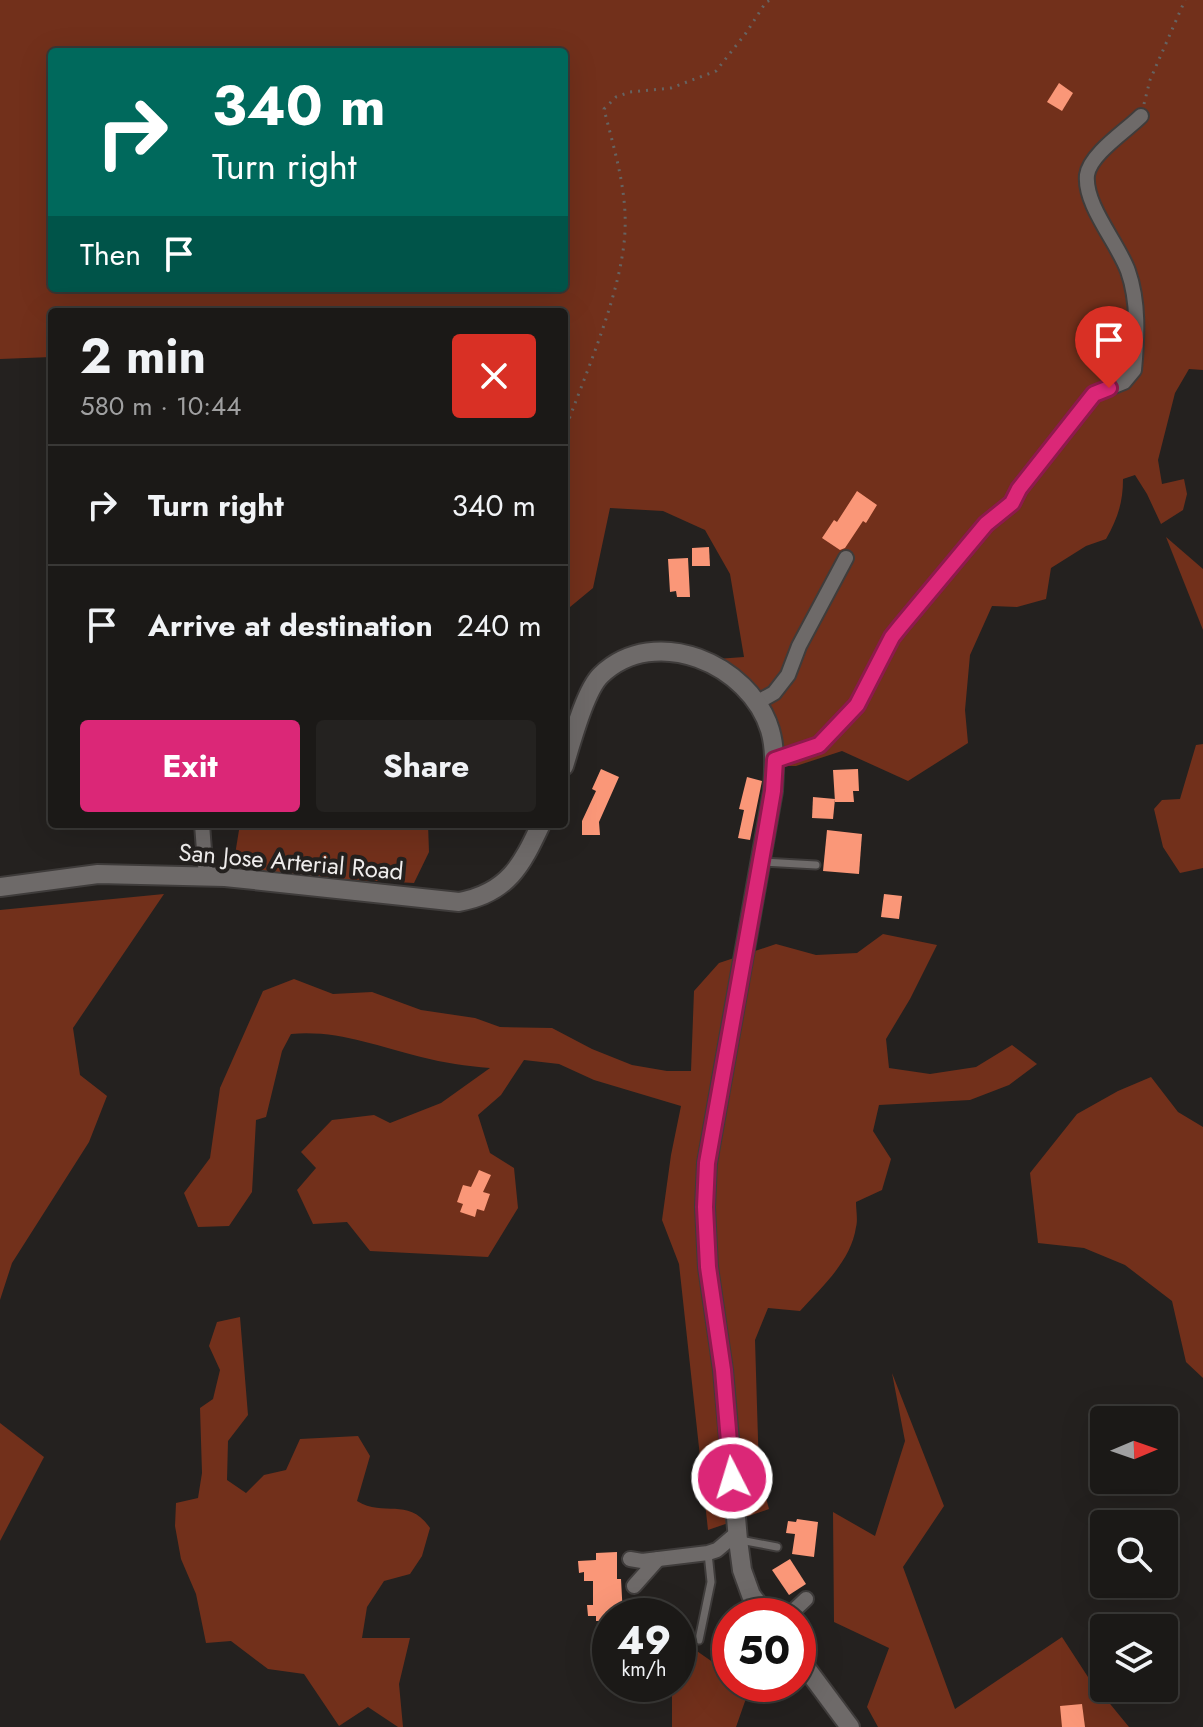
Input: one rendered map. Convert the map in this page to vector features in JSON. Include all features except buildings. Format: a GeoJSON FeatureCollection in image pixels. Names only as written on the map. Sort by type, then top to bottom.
{"type":"FeatureCollection","features":[{"type":"Feature","properties":{"kind":"main road"},"geometry":{"type":"LineString","coordinates":[[568,754],[585,704],[599,676],[624,659],[657,651],[689,654],[717,666],[737,680],[756,703],[770,730],[775,760],[773,791],[707,1163],[705,1207],[708,1267],[723,1370],[742,1570],[753,1598]]}},
{"type":"Feature","properties":{"kind":"main road","name":"San Jose Arterial Road"},"geometry":{"type":"LineString","coordinates":[[0,887],[98,874],[206,877],[459,902],[481,898],[503,885],[521,864],[539,828]]}},
{"type":"Feature","properties":{"kind":"main road"},"geometry":{"type":"LineString","coordinates":[[816,1681],[850,1727]]}},
{"type":"Feature","properties":{"kind":"street"},"geometry":{"type":"LineString","coordinates":[[775,760],[819,745],[857,705],[892,637],[986,524],[1012,503],[1019,489],[1094,394],[1124,382],[1134,370],[1137,325],[1129,274],[1097,212],[1087,174],[1103,148],[1141,116]]}},
{"type":"Feature","properties":{"kind":"street"},"geometry":{"type":"LineString","coordinates":[[756,703],[774,693],[788,675],[799,646],[846,558]]}},
{"type":"Feature","properties":{"kind":"street"},"geometry":{"type":"LineString","coordinates":[[202,828],[206,877]]}},
{"type":"Feature","properties":{"kind":"street"},"geometry":{"type":"LineString","coordinates":[[630,1559],[642,1561],[708,1553],[738,1537]]}},
{"type":"Feature","properties":{"kind":"street"},"geometry":{"type":"LineString","coordinates":[[634,1586],[658,1559]]}},
{"type":"Feature","properties":{"kind":"lane"},"geometry":{"type":"LineString","coordinates":[[761,862],[816,865]]}},
{"type":"Feature","properties":{"kind":"lane"},"geometry":{"type":"LineString","coordinates":[[738,1537],[777,1547]]}},
{"type":"Feature","properties":{"kind":"lane"},"geometry":{"type":"LineString","coordinates":[[699,1640],[711,1582],[708,1553]]}},
{"type":"Feature","properties":{"kind":"path"},"geometry":{"type":"LineString","coordinates":[[568,421],[621,264],[625,230],[621,175],[604,109],[616,97],[630,92],[671,88],[716,71],[766,2],[771,0]]}},
{"type":"Feature","properties":{"kind":"path"},"geometry":{"type":"LineString","coordinates":[[1141,116],[1150,80],[1185,0]]}},
{"type":"Feature","properties":{"kind":"shaded area"},"geometry":{"type":"Polygon","coordinates":[[[0,0],[1203,0],[1203,370],[1189,369],[1175,393],[1158,460],[1162,484],[1184,479],[1187,494],[1183,510],[1161,524],[1135,475],[1123,479],[1119,510],[1106,539],[1086,546],[1051,568],[1046,599],[1017,607],[992,606],[970,655],[965,710],[968,743],[908,781],[842,751],[796,766],[774,766],[756,703],[703,660],[744,657],[730,574],[705,530],[663,511],[610,508],[593,588],[568,609],[568,308],[48,308],[48,357],[0,359],[0,0]]]}},
{"type":"Feature","properties":{"kind":"shaded area"},"geometry":{"type":"Polygon","coordinates":[[[1166,537],[1203,569],[1203,630],[1166,537]]]}},
{"type":"Feature","properties":{"kind":"shaded area"},"geometry":{"type":"Polygon","coordinates":[[[1203,744],[1203,868],[1180,873],[1163,847],[1154,809],[1162,800],[1180,799],[1196,745],[1203,744]]]}},
{"type":"Feature","properties":{"kind":"shaded area"},"geometry":{"type":"Polygon","coordinates":[[[239,828],[428,828],[429,852],[414,883],[232,873],[239,828]]]}},
{"type":"Feature","properties":{"kind":"shaded area"},"geometry":{"type":"Polygon","coordinates":[[[164,894],[73,1028],[80,1075],[107,1096],[89,1142],[12,1263],[0,1300],[0,910],[164,894]]]}},
{"type":"Feature","properties":{"kind":"shaded area"},"geometry":{"type":"Polygon","coordinates":[[[883,934],[937,945],[886,1039],[889,1068],[930,1074],[976,1067],[1012,1045],[1037,1064],[1009,1085],[970,1100],[879,1105],[873,1131],[891,1159],[882,1190],[856,1202],[857,1221],[853,1239],[842,1262],[826,1283],[800,1311],[768,1308],[755,1340],[759,1472],[769,1509],[708,1530],[679,1264],[662,1220],[681,1106],[594,1080],[559,1064],[524,1060],[501,1095],[478,1115],[490,1153],[514,1168],[518,1208],[488,1257],[370,1251],[347,1222],[313,1224],[297,1190],[316,1168],[301,1152],[332,1120],[374,1115],[390,1123],[441,1103],[490,1068],[438,1061],[325,1034],[291,1034],[282,1051],[266,1117],[256,1120],[252,1192],[229,1226],[198,1227],[184,1193],[210,1158],[220,1088],[263,991],[294,979],[333,994],[372,992],[421,1010],[475,1018],[500,1027],[552,1028],[632,1065],[667,1071],[691,1071],[694,991],[719,963],[776,944],[816,955],[857,953],[883,934]]]}},
{"type":"Feature","properties":{"kind":"shaded area"},"geometry":{"type":"Polygon","coordinates":[[[1151,1077],[1178,1112],[1203,1127],[1203,1378],[1186,1362],[1172,1301],[1125,1265],[1084,1248],[1038,1243],[1030,1173],[1077,1114],[1151,1077]]]}},
{"type":"Feature","properties":{"kind":"shaded area"},"geometry":{"type":"Polygon","coordinates":[[[240,1317],[248,1415],[228,1441],[227,1480],[246,1493],[264,1475],[286,1470],[300,1439],[358,1436],[370,1456],[357,1501],[377,1508],[405,1510],[422,1518],[430,1528],[422,1556],[410,1574],[384,1581],[367,1607],[362,1638],[410,1638],[399,1684],[403,1727],[398,1727],[368,1707],[339,1726],[304,1674],[268,1669],[231,1641],[206,1643],[196,1594],[181,1559],[175,1526],[176,1503],[198,1498],[202,1473],[200,1408],[213,1399],[220,1370],[209,1346],[217,1322],[240,1317]]]}},
{"type":"Feature","properties":{"kind":"shaded area"},"geometry":{"type":"Polygon","coordinates":[[[892,1373],[944,1506],[903,1567],[955,1709],[1062,1637],[1090,1679],[1090,1702],[1108,1702],[1129,1727],[878,1727],[867,1707],[889,1648],[834,1622],[833,1512],[875,1536],[905,1441],[892,1373]]]}},
{"type":"Feature","properties":{"kind":"shaded area"},"geometry":{"type":"Polygon","coordinates":[[[0,1423],[44,1457],[0,1541],[0,1423]]]}},
{"type":"Feature","properties":{"kind":"shaded area"},"geometry":{"type":"Polygon","coordinates":[[[696,1650],[712,1662],[712,1702],[745,1702],[736,1727],[672,1727],[672,1702],[696,1702],[696,1650]]]}},
{"type":"Feature","properties":{"kind":"route"},"geometry":{"type":"LineString","coordinates":[[732,1478],[723,1370],[708,1267],[705,1207],[707,1163],[738,1002],[773,791],[775,760],[819,745],[857,705],[892,637],[986,524],[1012,503],[1019,489],[1094,394],[1109,388]]}}]}
